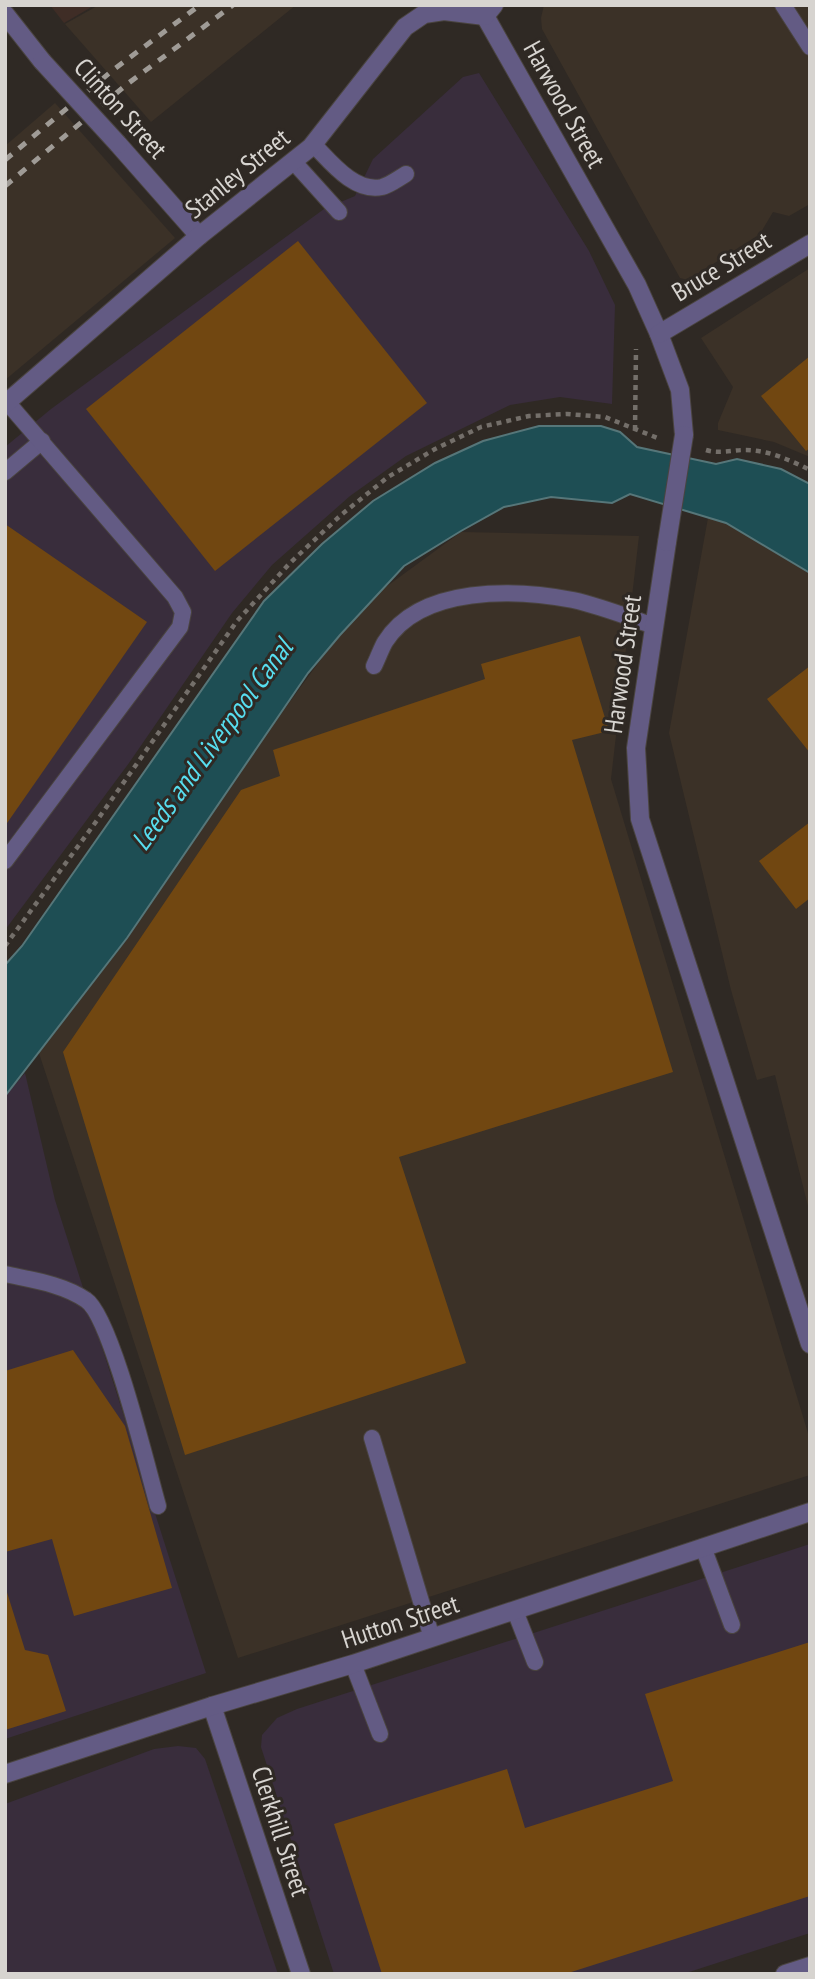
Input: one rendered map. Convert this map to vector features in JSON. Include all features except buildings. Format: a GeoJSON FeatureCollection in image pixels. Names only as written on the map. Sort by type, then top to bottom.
{"type":"FeatureCollection","features":[{"type":"Feature","properties":{"kind":"street","name":"Stanley Street"},"geometry":{"type":"LineString","coordinates":[[6,403],[199,236],[313,144],[405,27],[424,14],[490,10]]}},
{"type":"Feature","properties":{"kind":"street","name":"Harwood Street"},"geometry":{"type":"LineString","coordinates":[[490,10],[637,285],[680,390],[684,435],[636,748],[640,819],[810,1344]]}},
{"type":"Feature","properties":{"kind":"street","name":"Clinton Street"},"geometry":{"type":"LineString","coordinates":[[5,14],[42,61],[199,236]]}},
{"type":"Feature","properties":{"kind":"street","name":"Bruce Street"},"geometry":{"type":"LineString","coordinates":[[659,334],[810,244]]}},
{"type":"Feature","properties":{"kind":"street","name":"Hutton Street"},"geometry":{"type":"LineString","coordinates":[[5,1774],[212,1706],[353,1664],[810,1512]]}},
{"type":"Feature","properties":{"kind":"street","name":"Clerkhill Street"},"geometry":{"type":"LineString","coordinates":[[212,1706],[301,1974]]}},
{"type":"Feature","properties":{"kind":"street"},"geometry":{"type":"LineString","coordinates":[[785,1974],[810,1966]]}},
{"type":"Feature","properties":{"kind":"lane"},"geometry":{"type":"LineString","coordinates":[[783,5],[810,47]]}},
{"type":"Feature","properties":{"kind":"lane"},"geometry":{"type":"LineString","coordinates":[[313,144],[339,171],[367,187],[382,187],[406,174]]}},
{"type":"Feature","properties":{"kind":"lane"},"geometry":{"type":"LineString","coordinates":[[293,162],[339,212]]}},
{"type":"Feature","properties":{"kind":"lane"},"geometry":{"type":"LineString","coordinates":[[5,861],[183,620],[183,612],[175,597],[42,441],[6,403]]}},
{"type":"Feature","properties":{"kind":"lane"},"geometry":{"type":"LineString","coordinates":[[5,472],[42,441]]}},
{"type":"Feature","properties":{"kind":"lane"},"geometry":{"type":"LineString","coordinates":[[374,666],[386,641],[403,622],[428,606],[456,597],[555,597],[654,626]]}},
{"type":"Feature","properties":{"kind":"lane"},"geometry":{"type":"LineString","coordinates":[[5,1274],[57,1286],[89,1301],[105,1327],[158,1506]]}},
{"type":"Feature","properties":{"kind":"lane"},"geometry":{"type":"LineString","coordinates":[[373,1438],[432,1638]]}},
{"type":"Feature","properties":{"kind":"lane"},"geometry":{"type":"LineString","coordinates":[[703,1547],[732,1625]]}},
{"type":"Feature","properties":{"kind":"lane"},"geometry":{"type":"LineString","coordinates":[[515,1611],[534,1662]]}},
{"type":"Feature","properties":{"kind":"lane"},"geometry":{"type":"LineString","coordinates":[[353,1664],[380,1734]]}},
{"type":"Feature","properties":{"kind":"path"},"geometry":{"type":"LineString","coordinates":[[635,430],[636,338]]}},
{"type":"Feature","properties":{"kind":"path"},"geometry":{"type":"LineString","coordinates":[[5,946],[99,819],[237,621],[290,563],[341,515],[388,477],[435,449],[481,427],[529,416],[567,414],[605,417],[662,440]]}},
{"type":"Feature","properties":{"kind":"path"},"geometry":{"type":"LineString","coordinates":[[701,449],[713,452],[748,450],[784,457],[810,470]]}},
{"type":"Feature","properties":{"kind":"shaded area"},"geometry":{"type":"Polygon","coordinates":[[[50,5],[95,5],[64,23],[50,5]]]}},
{"type":"Feature","properties":{"kind":"shaded area"},"geometry":{"type":"Polygon","coordinates":[[[99,5],[296,5],[151,122],[65,24],[99,5]]]}},
{"type":"Feature","properties":{"kind":"shaded area"},"geometry":{"type":"Polygon","coordinates":[[[544,5],[810,5],[810,204],[789,216],[773,212],[760,234],[688,280],[680,278],[542,29],[544,5]]]}},
{"type":"Feature","properties":{"kind":"shaded area"},"geometry":{"type":"Polygon","coordinates":[[[479,73],[589,251],[615,305],[612,404],[560,397],[510,405],[406,456],[350,496],[272,565],[232,613],[129,763],[5,930],[5,447],[51,409],[324,209],[355,196],[373,159],[463,77],[479,73]]]}},
{"type":"Feature","properties":{"kind":"shaded area"},"geometry":{"type":"Polygon","coordinates":[[[55,103],[175,238],[5,380],[5,146],[55,103]]]}},
{"type":"Feature","properties":{"kind":"shaded area"},"geometry":{"type":"Polygon","coordinates":[[[810,268],[810,457],[774,442],[718,430],[718,423],[733,387],[701,338],[810,268]]]}},
{"type":"Feature","properties":{"kind":"shaded area"},"geometry":{"type":"Polygon","coordinates":[[[708,518],[726,523],[810,573],[810,1214],[775,1075],[757,1080],[731,990],[669,733],[708,518]]]}},
{"type":"Feature","properties":{"kind":"shaded area"},"geometry":{"type":"Polygon","coordinates":[[[461,532],[639,536],[611,779],[810,1440],[810,1475],[238,1658],[37,1047],[360,606],[461,532]]]}},
{"type":"Feature","properties":{"kind":"shaded area"},"geometry":{"type":"Polygon","coordinates":[[[25,1073],[55,1200],[206,1673],[5,1739],[5,1096],[25,1073]]]}},
{"type":"Feature","properties":{"kind":"shaded area"},"geometry":{"type":"Polygon","coordinates":[[[810,1544],[810,1933],[683,1974],[334,1974],[261,1747],[262,1735],[277,1718],[297,1709],[810,1544]]]}},
{"type":"Feature","properties":{"kind":"shaded area"},"geometry":{"type":"Polygon","coordinates":[[[178,1746],[196,1748],[205,1759],[278,1974],[5,1974],[5,1804],[154,1749],[178,1746]]]}},
{"type":"Feature","properties":{"kind":"water","name":"Leeds and Liverpool Canal"},"geometry":{"type":"Polygon","coordinates":[[[539,426],[601,426],[620,432],[637,447],[716,464],[737,459],[781,469],[810,484],[810,573],[726,523],[630,494],[612,503],[551,497],[504,507],[404,566],[308,673],[127,938],[5,1096],[5,965],[22,946],[264,601],[322,544],[373,501],[435,463],[483,441],[539,426]]]}},
{"type":"Feature","properties":{"kind":"railway"},"geometry":{"type":"LineString","coordinates":[[5,160],[113,70],[200,5]]}},
{"type":"Feature","properties":{"kind":"railway"},"geometry":{"type":"LineString","coordinates":[[5,186],[126,85],[233,5]]}}]}
